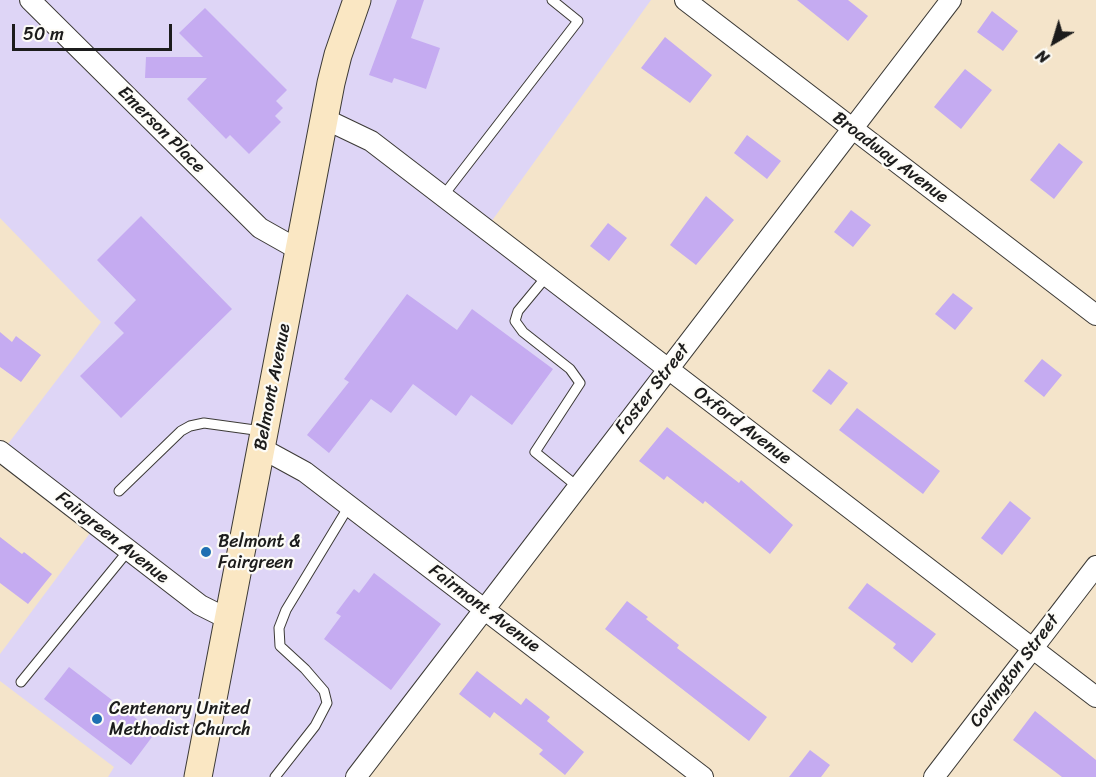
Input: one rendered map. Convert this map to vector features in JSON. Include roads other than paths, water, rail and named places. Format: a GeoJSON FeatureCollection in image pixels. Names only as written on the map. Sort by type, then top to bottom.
{"type":"FeatureCollection","features":[{"type":"Feature","properties":{"kind":"main road","name":"Belmont Avenue"},"geometry":{"type":"LineString","coordinates":[[198,777],[338,55],[357,0]]}},
{"type":"Feature","properties":{"kind":"street","name":"Emerson Place"},"geometry":{"type":"LineString","coordinates":[[30,0],[260,228],[299,250]]}},
{"type":"Feature","properties":{"kind":"street","name":"Broadway Avenue"},"geometry":{"type":"LineString","coordinates":[[685,0],[1096,315]]}},
{"type":"Feature","properties":{"kind":"street","name":"Foster Street"},"geometry":{"type":"LineString","coordinates":[[356,777],[951,0]]}},
{"type":"Feature","properties":{"kind":"street","name":"Oxford Avenue"},"geometry":{"type":"LineString","coordinates":[[325,119],[371,141],[1096,697]]}},
{"type":"Feature","properties":{"kind":"street","name":"Fairmont Avenue"},"geometry":{"type":"LineString","coordinates":[[263,439],[703,777]]}},
{"type":"Feature","properties":{"kind":"street","name":"Fairgreen Avenue"},"geometry":{"type":"LineString","coordinates":[[0,452],[200,605],[228,620]]}},
{"type":"Feature","properties":{"kind":"street","name":"Covington Street"},"geometry":{"type":"LineString","coordinates":[[934,777],[1096,566]]}},
{"type":"Feature","properties":{"kind":"lane"},"geometry":{"type":"LineString","coordinates":[[443,196],[578,21],[552,0]]}},
{"type":"Feature","properties":{"kind":"lane"},"geometry":{"type":"LineString","coordinates":[[547,276],[518,311],[515,321],[523,332],[570,369],[580,383],[535,452],[578,487]]}},
{"type":"Feature","properties":{"kind":"lane"},"geometry":{"type":"LineString","coordinates":[[119,491],[181,431],[190,426],[204,423],[263,439]]}},
{"type":"Feature","properties":{"kind":"lane"},"geometry":{"type":"LineString","coordinates":[[275,777],[315,726],[327,703],[324,691],[280,646],[279,628],[286,610],[349,506]]}},
{"type":"Feature","properties":{"kind":"lane"},"geometry":{"type":"LineString","coordinates":[[21,682],[128,551]]}},
{"type":"Feature","properties":{"kind":"place","name":"Belmont & Fairgreen"},"geometry":{"type":"Point","coordinates":[206,552]}},
{"type":"Feature","properties":{"kind":"place","name":"Centenary United Methodist Church"},"geometry":{"type":"Point","coordinates":[97,719]}}]}
